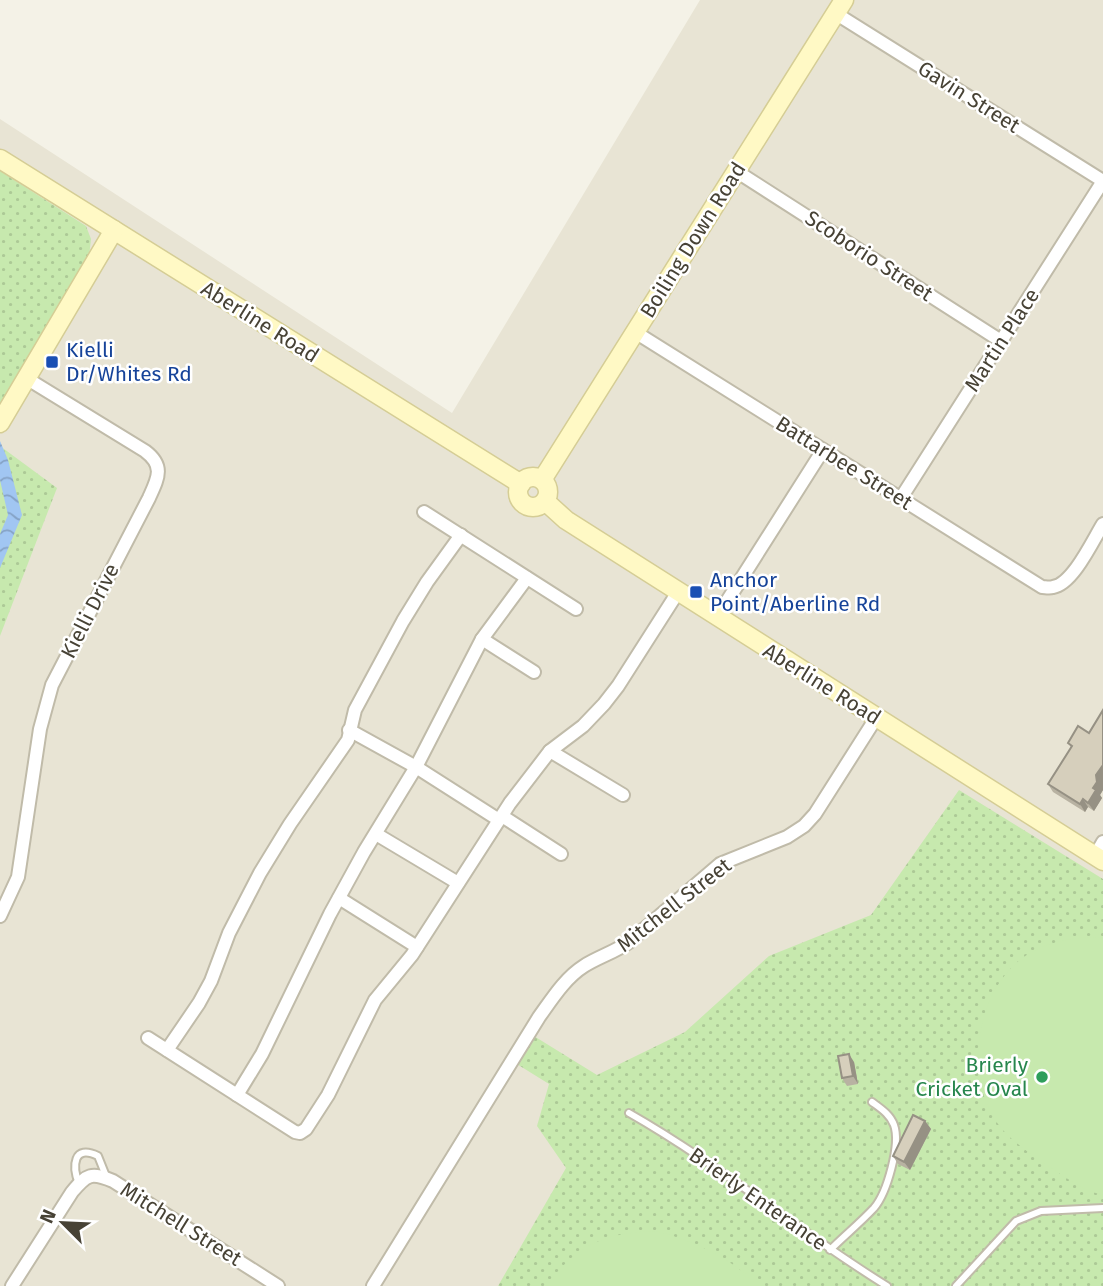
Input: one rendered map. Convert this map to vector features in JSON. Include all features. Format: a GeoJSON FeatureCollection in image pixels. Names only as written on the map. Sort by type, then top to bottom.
{"type":"FeatureCollection","features":[{"type":"Feature","properties":{"kind":"street","name":"Boiling Down Road"},"geometry":{"type":"LineString","coordinates":[[542,480],[840,7]]}},
{"type":"Feature","properties":{"kind":"street","name":"Gavin Street"},"geometry":{"type":"LineString","coordinates":[[840,7],[1103,181]]}},
{"type":"Feature","properties":{"kind":"street","name":"Aberline Road"},"geometry":{"type":"LineString","coordinates":[[0,159],[520,484]]}},
{"type":"Feature","properties":{"kind":"street","name":"Scoborio Street"},"geometry":{"type":"LineString","coordinates":[[736,171],[1001,341]]}},
{"type":"Feature","properties":{"kind":"street","name":"Martin Place"},"geometry":{"type":"LineString","coordinates":[[901,498],[1103,181]]}},
{"type":"Feature","properties":{"kind":"street"},"geometry":{"type":"LineString","coordinates":[[0,423],[114,230]]}},
{"type":"Feature","properties":{"kind":"street","name":"Battarbee Street"},"geometry":{"type":"LineString","coordinates":[[635,332],[1041,587],[1055,587],[1064,582],[1103,524]]}},
{"type":"Feature","properties":{"kind":"street","name":"Kielli Drive"},"geometry":{"type":"LineString","coordinates":[[0,916],[18,877],[40,729],[52,685],[149,498],[159,471],[155,458],[145,451],[26,378]]}},
{"type":"Feature","properties":{"kind":"street"},"geometry":{"type":"LineString","coordinates":[[717,617],[823,450]]}},
{"type":"Feature","properties":{"kind":"street"},"geometry":{"type":"LineString","coordinates":[[528,478],[542,480],[548,492],[545,501],[537,507],[527,506],[520,499],[520,484],[528,478]]}},
{"type":"Feature","properties":{"kind":"street","name":"Aberline Road"},"geometry":{"type":"LineString","coordinates":[[545,501],[566,520],[876,719],[1100,853]]}},
{"type":"Feature","properties":{"kind":"street"},"geometry":{"type":"LineString","coordinates":[[424,512],[576,609]]}},
{"type":"Feature","properties":{"kind":"street"},"geometry":{"type":"LineString","coordinates":[[167,1050],[211,981],[229,933],[260,873],[348,740],[355,710],[403,621],[461,535]]}},
{"type":"Feature","properties":{"kind":"street"},"geometry":{"type":"LineString","coordinates":[[237,1095],[262,1054],[339,898],[416,767],[482,639],[527,578]]}},
{"type":"Feature","properties":{"kind":"street"},"geometry":{"type":"LineString","coordinates":[[148,1038],[295,1132],[300,1133],[306,1129],[328,1095],[374,1000],[417,947],[500,818],[550,751],[583,726],[604,704],[678,592]]}},
{"type":"Feature","properties":{"kind":"street"},"geometry":{"type":"LineString","coordinates":[[482,639],[534,672]]}},
{"type":"Feature","properties":{"kind":"street","name":"Mitchell Street"},"geometry":{"type":"LineString","coordinates":[[373,1286],[539,1017],[561,987],[586,965],[629,942],[720,864],[787,837],[804,826],[815,814],[876,719]]}},
{"type":"Feature","properties":{"kind":"street"},"geometry":{"type":"LineString","coordinates":[[349,730],[561,854]]}},
{"type":"Feature","properties":{"kind":"street"},"geometry":{"type":"LineString","coordinates":[[550,751],[623,795]]}},
{"type":"Feature","properties":{"kind":"street"},"geometry":{"type":"LineString","coordinates":[[376,834],[458,883]]}},
{"type":"Feature","properties":{"kind":"street"},"geometry":{"type":"LineString","coordinates":[[339,898],[417,947]]}},
{"type":"Feature","properties":{"kind":"street","name":"Mitchell Street"},"geometry":{"type":"LineString","coordinates":[[79,1184],[89,1176],[106,1178],[278,1286]]}},
{"type":"Feature","properties":{"kind":"street"},"geometry":{"type":"LineString","coordinates":[[12,1286],[79,1184]]}},
{"type":"Feature","properties":{"kind":"lane"},"geometry":{"type":"LineString","coordinates":[[830,1250],[876,1206],[891,1173],[896,1144],[895,1125],[886,1111],[872,1102]]}},
{"type":"Feature","properties":{"kind":"lane","name":"Brierly Enterance"},"geometry":{"type":"LineString","coordinates":[[629,1113],[666,1134],[830,1250],[887,1286]]}},
{"type":"Feature","properties":{"kind":"lane"},"geometry":{"type":"LineString","coordinates":[[79,1184],[74,1166],[76,1158],[87,1152],[98,1156],[106,1178]]}},
{"type":"Feature","properties":{"kind":"lane"},"geometry":{"type":"LineString","coordinates":[[956,1286],[1016,1222],[1041,1210],[1103,1208]]}},
{"type":"Feature","properties":{"kind":"shaded area"},"geometry":{"type":"Polygon","coordinates":[[[700,0],[1103,0],[1103,1286],[0,1286],[0,119],[452,413],[700,0]]]}},
{"type":"Feature","properties":{"kind":"green space"},"geometry":{"type":"Polygon","coordinates":[[[0,171],[86,226],[91,239],[89,257],[0,405],[0,171]]]}},
{"type":"Feature","properties":{"kind":"green space"},"geometry":{"type":"Polygon","coordinates":[[[0,446],[57,488],[0,636],[0,446]]]}},
{"type":"Feature","properties":{"kind":"green space"},"geometry":{"type":"Polygon","coordinates":[[[959,790],[1103,879],[1103,1286],[498,1286],[566,1168],[537,1126],[549,1084],[512,1061],[529,1033],[597,1075],[685,1032],[769,956],[871,915],[959,790]]]}},
{"type":"Feature","properties":{"kind":"green space","name":"Brierly Cricket Oval"},"geometry":{"type":"Polygon","coordinates":[[[1086,937],[1103,938],[1103,1195],[1067,1178],[1017,1143],[1001,1128],[989,1109],[981,1087],[978,1064],[984,1016],[1005,975],[1021,959],[1044,946],[1086,937]]]}},
{"type":"Feature","properties":{"kind":"green space"},"geometry":{"type":"Polygon","coordinates":[[[656,1231],[724,1258],[758,1286],[546,1286],[581,1250],[594,1243],[622,1234],[656,1231]]]}},
{"type":"Feature","properties":{"kind":"water"},"geometry":{"type":"Polygon","coordinates":[[[0,441],[8,460],[22,515],[0,568],[0,534],[8,515],[0,480],[0,441]]]}},
{"type":"Feature","properties":{"kind":"building"},"geometry":{"type":"Polygon","coordinates":[[[1103,710],[1103,765],[1096,775],[1097,782],[1093,788],[1096,790],[1088,803],[1083,799],[1080,804],[1048,784],[1072,746],[1068,743],[1078,726],[1089,733],[1103,710]]]}},
{"type":"Feature","properties":{"kind":"building"},"geometry":{"type":"Polygon","coordinates":[[[849,1054],[853,1076],[842,1078],[838,1056],[849,1054]]]}},
{"type":"Feature","properties":{"kind":"building"},"geometry":{"type":"Polygon","coordinates":[[[913,1115],[925,1121],[904,1162],[893,1156],[913,1115]]]}},
{"type":"Feature","properties":{"kind":"place","name":"Kielli Dr/Whites Rd"},"geometry":{"type":"Point","coordinates":[52,362]}},
{"type":"Feature","properties":{"kind":"place","name":"Anchor Point/Aberline Rd"},"geometry":{"type":"Point","coordinates":[696,592]}},
{"type":"Feature","properties":{"kind":"place","name":"Brierly Cricket Oval"},"geometry":{"type":"Point","coordinates":[1042,1077]}}]}
